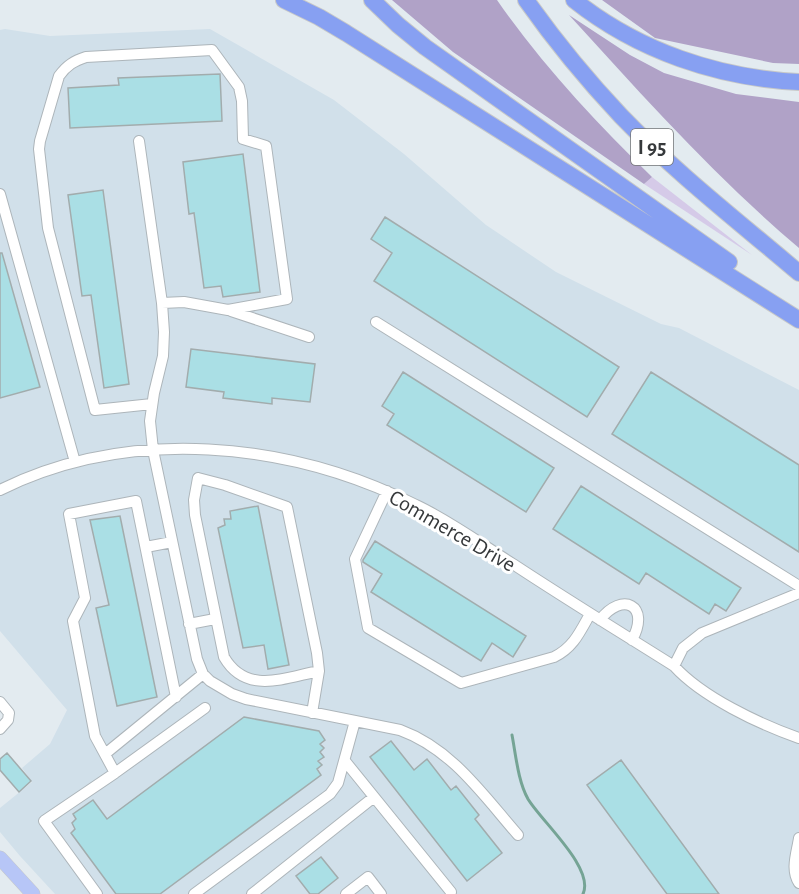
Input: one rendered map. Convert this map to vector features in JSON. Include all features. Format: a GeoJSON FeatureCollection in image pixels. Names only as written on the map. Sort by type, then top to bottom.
{"type":"FeatureCollection","features":[{"type":"Feature","properties":{"kind":"highway"},"geometry":{"type":"LineString","coordinates":[[284,0],[346,33],[799,320]]}},
{"type":"Feature","properties":{"kind":"highway"},"geometry":{"type":"LineString","coordinates":[[372,0],[424,46],[799,313]]}},
{"type":"Feature","properties":{"kind":"highway","name":"I 95"},"geometry":{"type":"LineString","coordinates":[[526,0],[578,68],[622,117],[688,179],[799,273]]}},
{"type":"Feature","properties":{"kind":"highway"},"geometry":{"type":"LineString","coordinates":[[574,0],[646,45],[693,63],[737,75],[799,82]]}},
{"type":"Feature","properties":{"kind":"main road"},"geometry":{"type":"LineString","coordinates":[[0,858],[33,894]]}},
{"type":"Feature","properties":{"kind":"street"},"geometry":{"type":"LineString","coordinates":[[152,404],[95,411],[48,228],[39,149],[60,76],[65,68],[75,61],[86,57],[212,50],[239,87],[242,101],[243,139],[266,146],[287,299],[228,310]]}},
{"type":"Feature","properties":{"kind":"street"},"geometry":{"type":"LineString","coordinates":[[139,141],[164,332],[163,356],[150,421],[153,450],[189,624],[203,674],[232,694],[263,704],[400,730],[419,737],[436,747],[460,769],[518,835]]}},
{"type":"Feature","properties":{"kind":"street"},"geometry":{"type":"LineString","coordinates":[[0,194],[75,462]]}},
{"type":"Feature","properties":{"kind":"street"},"geometry":{"type":"LineString","coordinates":[[162,303],[184,302],[228,310],[309,337]]}},
{"type":"Feature","properties":{"kind":"street"},"geometry":{"type":"LineString","coordinates":[[376,322],[799,586]]}},
{"type":"Feature","properties":{"kind":"street","name":"Commerce Drive"},"geometry":{"type":"LineString","coordinates":[[0,490],[21,480],[75,462],[153,450],[188,449],[264,455],[331,470],[417,505],[674,666],[688,682],[752,718],[799,738]]}},
{"type":"Feature","properties":{"kind":"street"},"geometry":{"type":"LineString","coordinates":[[312,713],[319,670],[317,653],[287,507],[218,482],[198,478],[194,500],[195,515],[215,619],[224,657],[230,667],[246,679],[267,681],[319,670]]}},
{"type":"Feature","properties":{"kind":"street"},"geometry":{"type":"LineString","coordinates":[[387,491],[355,559],[369,628],[461,683],[554,657],[569,647],[595,617],[611,607],[624,604],[639,614],[639,628],[632,640]]}},
{"type":"Feature","properties":{"kind":"street"},"geometry":{"type":"LineString","coordinates":[[116,773],[95,736],[73,621],[85,598],[69,514],[136,501],[176,697]]}},
{"type":"Feature","properties":{"kind":"street"},"geometry":{"type":"LineString","coordinates":[[146,547],[172,542]]}},
{"type":"Feature","properties":{"kind":"street"},"geometry":{"type":"LineString","coordinates":[[674,666],[683,648],[702,633],[799,593]]}},
{"type":"Feature","properties":{"kind":"street"},"geometry":{"type":"LineString","coordinates":[[189,624],[215,619]]}},
{"type":"Feature","properties":{"kind":"street"},"geometry":{"type":"LineString","coordinates":[[105,754],[203,674]]}},
{"type":"Feature","properties":{"kind":"street"},"geometry":{"type":"LineString","coordinates":[[0,702],[9,713],[8,720],[0,729]]}},
{"type":"Feature","properties":{"kind":"street"},"geometry":{"type":"LineString","coordinates":[[98,894],[44,820],[116,773],[205,708]]}},
{"type":"Feature","properties":{"kind":"street"},"geometry":{"type":"LineString","coordinates":[[194,894],[330,794],[338,783],[355,722]]}},
{"type":"Feature","properties":{"kind":"street"},"geometry":{"type":"LineString","coordinates":[[345,761],[451,892]]}},
{"type":"Feature","properties":{"kind":"street"},"geometry":{"type":"LineString","coordinates":[[252,894],[374,797]]}},
{"type":"Feature","properties":{"kind":"street"},"geometry":{"type":"LineString","coordinates":[[799,838],[795,865],[796,879],[799,883]]}},
{"type":"Feature","properties":{"kind":"street"},"geometry":{"type":"LineString","coordinates":[[346,894],[368,877],[381,894]]}},
{"type":"Feature","properties":{"kind":"shaded area"},"geometry":{"type":"Polygon","coordinates":[[[392,0],[497,0],[570,92],[652,177],[644,184],[453,52],[392,0]]]}},
{"type":"Feature","properties":{"kind":"shaded area"},"geometry":{"type":"Polygon","coordinates":[[[602,0],[799,0],[799,64],[773,63],[655,38],[602,0]]]}},
{"type":"Feature","properties":{"kind":"shaded area"},"geometry":{"type":"Polygon","coordinates":[[[569,15],[630,55],[664,73],[736,94],[799,102],[799,248],[709,164],[652,106],[569,15]]]}},
{"type":"Feature","properties":{"kind":"shaded area"},"geometry":{"type":"Polygon","coordinates":[[[210,29],[334,100],[404,154],[486,225],[556,272],[661,324],[679,328],[799,390],[799,894],[55,894],[20,856],[0,832],[0,808],[32,782],[22,768],[50,744],[67,710],[0,631],[0,30],[50,36],[210,29]]]}},
{"type":"Feature","properties":{"kind":"shaded area"},"geometry":{"type":"Polygon","coordinates":[[[652,177],[752,255],[644,184],[652,177]]]}},
{"type":"Feature","properties":{"kind":"building"},"geometry":{"type":"Polygon","coordinates":[[[220,74],[222,121],[70,128],[68,88],[119,85],[118,78],[220,74]]]}},
{"type":"Feature","properties":{"kind":"building"},"geometry":{"type":"Polygon","coordinates":[[[243,154],[260,292],[223,297],[221,286],[204,288],[194,213],[189,214],[183,162],[243,154]]]}},
{"type":"Feature","properties":{"kind":"building"},"geometry":{"type":"Polygon","coordinates":[[[103,190],[129,384],[104,388],[91,295],[82,296],[68,195],[103,190]]]}},
{"type":"Feature","properties":{"kind":"building"},"geometry":{"type":"Polygon","coordinates":[[[385,217],[619,367],[587,417],[374,281],[392,253],[371,239],[385,217]]]}},
{"type":"Feature","properties":{"kind":"building"},"geometry":{"type":"Polygon","coordinates":[[[0,253],[2,253],[40,387],[0,398],[0,253]]]}},
{"type":"Feature","properties":{"kind":"building"},"geometry":{"type":"Polygon","coordinates":[[[191,349],[315,364],[310,402],[272,398],[272,404],[223,398],[224,392],[186,387],[191,349]]]}},
{"type":"Feature","properties":{"kind":"building"},"geometry":{"type":"Polygon","coordinates":[[[403,372],[554,468],[526,512],[387,425],[394,414],[382,406],[403,372]]]}},
{"type":"Feature","properties":{"kind":"building"},"geometry":{"type":"Polygon","coordinates":[[[651,372],[799,465],[799,552],[612,434],[651,372]]]}},
{"type":"Feature","properties":{"kind":"building"},"geometry":{"type":"Polygon","coordinates":[[[581,486],[741,588],[726,611],[715,604],[709,614],[646,573],[639,584],[553,529],[581,486]]]}},
{"type":"Feature","properties":{"kind":"building"},"geometry":{"type":"Polygon","coordinates":[[[258,506],[289,665],[268,669],[264,645],[243,648],[218,528],[225,525],[224,519],[231,519],[230,511],[258,506]]]}},
{"type":"Feature","properties":{"kind":"building"},"geometry":{"type":"Polygon","coordinates":[[[120,516],[157,697],[117,706],[96,608],[109,605],[90,520],[120,516]]]}},
{"type":"Feature","properties":{"kind":"building"},"geometry":{"type":"Polygon","coordinates":[[[375,541],[526,636],[513,657],[492,643],[481,661],[371,592],[382,574],[363,560],[375,541]]]}},
{"type":"Feature","properties":{"kind":"building"},"geometry":{"type":"Polygon","coordinates":[[[244,717],[319,731],[325,740],[320,744],[324,748],[320,752],[324,757],[318,761],[322,765],[317,769],[321,775],[160,894],[116,894],[71,833],[75,829],[72,823],[76,819],[73,814],[93,800],[107,819],[244,717]]]}},
{"type":"Feature","properties":{"kind":"building"},"geometry":{"type":"Polygon","coordinates":[[[391,741],[414,770],[427,759],[451,790],[456,786],[479,815],[475,819],[502,853],[467,881],[370,757],[391,741]]]}},
{"type":"Feature","properties":{"kind":"building"},"geometry":{"type":"Polygon","coordinates":[[[7,753],[31,781],[19,792],[0,770],[0,759],[7,753]]]}},
{"type":"Feature","properties":{"kind":"building"},"geometry":{"type":"Polygon","coordinates":[[[621,760],[719,894],[667,894],[587,785],[621,760]]]}},
{"type":"Feature","properties":{"kind":"building"},"geometry":{"type":"Polygon","coordinates":[[[321,857],[338,878],[318,894],[310,894],[296,876],[321,857]]]}},
{"type":"Feature","properties":{"kind":"waterway"},"geometry":{"type":"LineString","coordinates":[[512,735],[518,768],[528,799],[574,858],[585,883],[583,894]]}}]}
